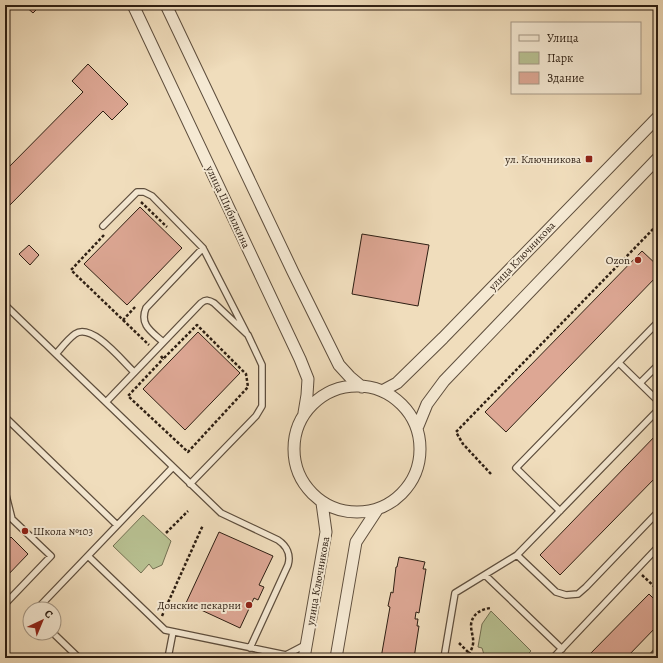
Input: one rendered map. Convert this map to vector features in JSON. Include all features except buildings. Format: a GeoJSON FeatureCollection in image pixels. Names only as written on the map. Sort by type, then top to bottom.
{"type":"FeatureCollection","features":[{"type":"Feature","properties":{"kind":"street","name":"улица Шибилкина"},"geometry":{"type":"LineString","coordinates":[[133,5],[300,359],[308,380],[304,413]]}},
{"type":"Feature","properties":{"kind":"street"},"geometry":{"type":"LineString","coordinates":[[166,5],[339,365],[362,387]]}},
{"type":"Feature","properties":{"kind":"street","name":"улица Ключникова"},"geometry":{"type":"LineString","coordinates":[[382,391],[398,383],[658,117]]}},
{"type":"Feature","properties":{"kind":"street"},"geometry":{"type":"LineString","coordinates":[[418,426],[398,403],[382,391],[362,387],[342,387],[332,390],[320,397],[300,419],[296,434],[294,453],[298,470],[309,490],[322,503],[344,512],[365,512],[377,510],[394,502],[406,490],[415,476],[420,458],[418,426],[427,404],[444,381],[657,160]]}},
{"type":"Feature","properties":{"kind":"street","name":"улица Ключникова"},"geometry":{"type":"LineString","coordinates":[[304,658],[326,532],[322,503]]}},
{"type":"Feature","properties":{"kind":"street"},"geometry":{"type":"LineString","coordinates":[[336,658],[356,542],[377,510]]}},
{"type":"Feature","properties":{"kind":"lane"},"geometry":{"type":"LineString","coordinates":[[105,224],[137,192],[144,192],[152,196],[203,248],[262,365],[262,406],[256,416],[190,484]]}},
{"type":"Feature","properties":{"kind":"lane"},"geometry":{"type":"LineString","coordinates":[[163,342],[145,325],[143,316],[146,308],[203,248]]}},
{"type":"Feature","properties":{"kind":"lane"},"geometry":{"type":"LineString","coordinates":[[106,402],[205,300],[209,300],[214,303],[248,336]]}},
{"type":"Feature","properties":{"kind":"lane"},"geometry":{"type":"LineString","coordinates":[[5,304],[221,513],[283,543],[290,560],[250,648]]}},
{"type":"Feature","properties":{"kind":"lane"},"geometry":{"type":"LineString","coordinates":[[560,511],[516,468],[658,322]]}},
{"type":"Feature","properties":{"kind":"lane"},"geometry":{"type":"LineString","coordinates":[[56,354],[76,333],[87,331],[100,338],[134,372]]}},
{"type":"Feature","properties":{"kind":"lane"},"geometry":{"type":"LineString","coordinates":[[619,362],[658,401]]}},
{"type":"Feature","properties":{"kind":"lane"},"geometry":{"type":"LineString","coordinates":[[640,383],[658,365]]}},
{"type":"Feature","properties":{"kind":"lane"},"geometry":{"type":"LineString","coordinates":[[444,658],[455,593],[517,555],[658,410]]}},
{"type":"Feature","properties":{"kind":"lane"},"geometry":{"type":"LineString","coordinates":[[5,416],[117,525]]}},
{"type":"Feature","properties":{"kind":"lane"},"geometry":{"type":"LineString","coordinates":[[45,601],[173,467]]}},
{"type":"Feature","properties":{"kind":"lane"},"geometry":{"type":"LineString","coordinates":[[5,491],[12,519],[51,556],[5,604]]}},
{"type":"Feature","properties":{"kind":"lane"},"geometry":{"type":"LineString","coordinates":[[517,555],[556,592],[566,595],[578,594],[586,588],[658,512]]}},
{"type":"Feature","properties":{"kind":"lane"},"geometry":{"type":"LineString","coordinates":[[553,658],[658,547]]}},
{"type":"Feature","properties":{"kind":"lane"},"geometry":{"type":"LineString","coordinates":[[88,556],[166,630],[288,656],[307,644]]}},
{"type":"Feature","properties":{"kind":"lane"},"geometry":{"type":"LineString","coordinates":[[485,575],[562,649]]}},
{"type":"Feature","properties":{"kind":"lane"},"geometry":{"type":"LineString","coordinates":[[168,658],[173,632]]}},
{"type":"Feature","properties":{"kind":"lane"},"geometry":{"type":"LineString","coordinates":[[60,641],[75,657]]}},
{"type":"Feature","properties":{"kind":"lane"},"geometry":{"type":"LineString","coordinates":[[650,658],[658,650]]}},
{"type":"Feature","properties":{"kind":"path"},"geometry":{"type":"LineString","coordinates":[[138,200],[170,229]]}},
{"type":"Feature","properties":{"kind":"path"},"geometry":{"type":"LineString","coordinates":[[105,224],[112,227],[71,270],[163,359]]}},
{"type":"Feature","properties":{"kind":"path"},"geometry":{"type":"LineString","coordinates":[[491,474],[463,444],[456,432],[658,224]]}},
{"type":"Feature","properties":{"kind":"path"},"geometry":{"type":"LineString","coordinates":[[124,320],[139,304]]}},
{"type":"Feature","properties":{"kind":"path"},"geometry":{"type":"LineString","coordinates":[[196,325],[246,374],[248,387],[188,452],[128,396],[163,359],[196,325]]}},
{"type":"Feature","properties":{"kind":"path"},"geometry":{"type":"LineString","coordinates":[[166,533],[188,511]]}},
{"type":"Feature","properties":{"kind":"path"},"geometry":{"type":"LineString","coordinates":[[158,624],[203,525]]}},
{"type":"Feature","properties":{"kind":"path"},"geometry":{"type":"LineString","coordinates":[[642,575],[658,590]]}},
{"type":"Feature","properties":{"kind":"path"},"geometry":{"type":"LineString","coordinates":[[465,658],[473,643],[471,626],[473,619],[480,611],[491,608]]}},
{"type":"Feature","properties":{"kind":"path"},"geometry":{"type":"LineString","coordinates":[[459,643],[474,658]]}},
{"type":"Feature","properties":{"kind":"green space"},"geometry":{"type":"Polygon","coordinates":[[[143,515],[171,541],[162,565],[153,569],[149,564],[141,573],[113,546],[143,515]]]}},
{"type":"Feature","properties":{"kind":"green space"},"geometry":{"type":"Polygon","coordinates":[[[491,611],[531,651],[524,658],[485,658],[482,648],[478,647],[482,624],[491,611]]]}},
{"type":"Feature","properties":{"kind":"place","name":"ул. Ключникова"},"geometry":{"type":"Point","coordinates":[589,159]}},
{"type":"Feature","properties":{"kind":"place","name":"Ozon"},"geometry":{"type":"Point","coordinates":[638,260]}},
{"type":"Feature","properties":{"kind":"place","name":"Школа №103"},"geometry":{"type":"Point","coordinates":[25,531]}},
{"type":"Feature","properties":{"kind":"place","name":"Донские пекарни"},"geometry":{"type":"Point","coordinates":[249,605]}}]}
